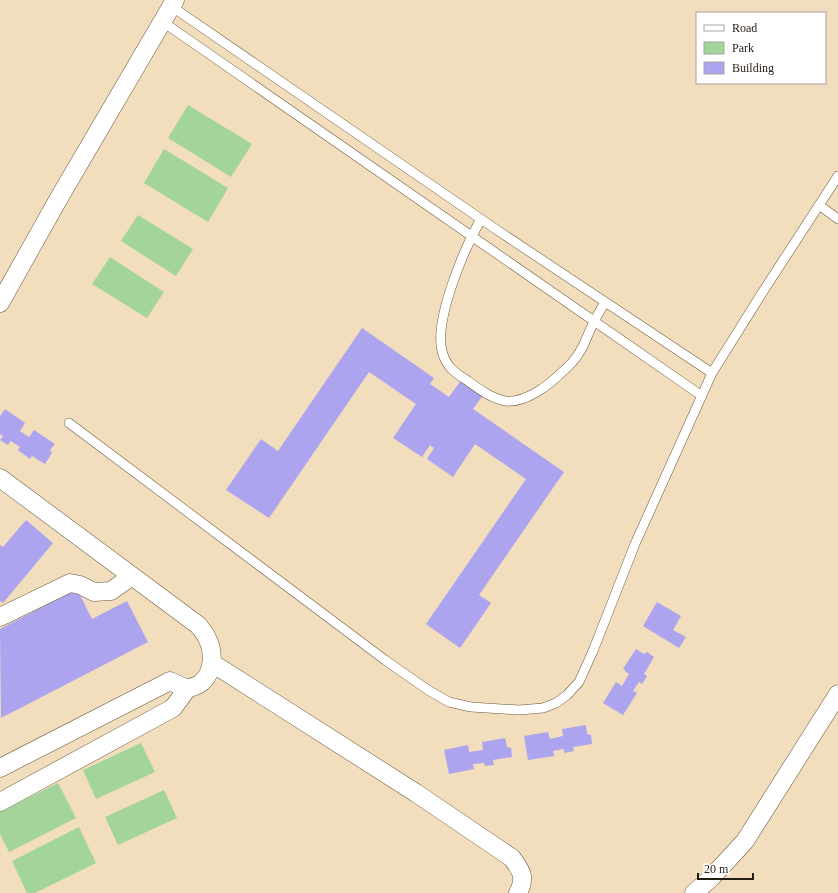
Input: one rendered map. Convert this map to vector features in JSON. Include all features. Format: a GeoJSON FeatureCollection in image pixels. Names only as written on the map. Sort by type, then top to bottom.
{"type":"FeatureCollection","features":[{"type":"Feature","properties":{"kind":"street"},"geometry":{"type":"LineString","coordinates":[[0,303],[59,198],[173,3]]}},
{"type":"Feature","properties":{"kind":"street"},"geometry":{"type":"LineString","coordinates":[[0,478],[198,625],[207,638],[211,651],[212,664],[210,672],[202,683],[187,689],[173,708],[0,802]]}},
{"type":"Feature","properties":{"kind":"street"},"geometry":{"type":"LineString","coordinates":[[0,617],[70,584],[80,585],[94,592],[111,591],[132,576]]}},
{"type":"Feature","properties":{"kind":"street"},"geometry":{"type":"LineString","coordinates":[[212,664],[416,793],[512,858],[521,871],[523,882],[518,893]]}},
{"type":"Feature","properties":{"kind":"street"},"geometry":{"type":"LineString","coordinates":[[0,768],[170,681],[187,689]]}},
{"type":"Feature","properties":{"kind":"street"},"geometry":{"type":"LineString","coordinates":[[694,893],[745,841],[838,694]]}},
{"type":"Feature","properties":{"kind":"lane"},"geometry":{"type":"LineString","coordinates":[[173,3],[481,219],[712,373]]}},
{"type":"Feature","properties":{"kind":"lane"},"geometry":{"type":"LineString","coordinates":[[163,22],[702,396]]}},
{"type":"Feature","properties":{"kind":"lane"},"geometry":{"type":"LineString","coordinates":[[70,423],[385,660],[428,690],[449,702],[471,707],[519,710],[543,708],[556,703],[567,695],[579,682],[593,651],[635,544],[712,373],[838,176]]}},
{"type":"Feature","properties":{"kind":"lane"},"geometry":{"type":"LineString","coordinates":[[819,205],[838,219]]}},
{"type":"Feature","properties":{"kind":"lane"},"geometry":{"type":"LineString","coordinates":[[481,219],[471,237],[448,296],[442,329],[441,350],[447,365],[456,374],[491,396],[506,401],[534,394],[562,373],[580,353],[594,321],[605,302]]}},
{"type":"Feature","properties":{"kind":"green space"},"geometry":{"type":"Polygon","coordinates":[[[188,105],[252,144],[231,177],[168,138],[188,105]]]}},
{"type":"Feature","properties":{"kind":"green space"},"geometry":{"type":"Polygon","coordinates":[[[164,149],[228,188],[208,222],[144,183],[164,149]]]}},
{"type":"Feature","properties":{"kind":"green space"},"geometry":{"type":"Polygon","coordinates":[[[138,215],[193,249],[176,276],[121,241],[138,215]]]}},
{"type":"Feature","properties":{"kind":"green space"},"geometry":{"type":"Polygon","coordinates":[[[110,257],[164,292],[147,318],[92,284],[110,257]]]}},
{"type":"Feature","properties":{"kind":"green space"},"geometry":{"type":"Polygon","coordinates":[[[141,743],[155,772],[96,799],[83,770],[141,743]]]}},
{"type":"Feature","properties":{"kind":"green space"},"geometry":{"type":"Polygon","coordinates":[[[58,783],[76,818],[9,852],[0,834],[0,812],[58,783]]]}},
{"type":"Feature","properties":{"kind":"green space"},"geometry":{"type":"Polygon","coordinates":[[[164,790],[177,818],[118,845],[105,817],[164,790]]]}},
{"type":"Feature","properties":{"kind":"green space"},"geometry":{"type":"Polygon","coordinates":[[[79,827],[96,863],[35,893],[27,893],[12,861],[79,827]]]}},
{"type":"Feature","properties":{"kind":"building"},"geometry":{"type":"Polygon","coordinates":[[[362,328],[434,378],[430,384],[449,397],[462,379],[484,394],[473,409],[564,472],[479,595],[491,603],[460,648],[426,624],[526,479],[475,444],[453,477],[427,459],[434,448],[430,445],[422,457],[393,438],[416,404],[369,372],[269,518],[226,490],[261,439],[278,451],[362,328]]]}},
{"type":"Feature","properties":{"kind":"building"},"geometry":{"type":"Polygon","coordinates":[[[5,409],[25,423],[20,431],[29,437],[34,430],[55,444],[50,450],[52,453],[45,464],[32,456],[30,459],[18,450],[20,447],[11,441],[8,445],[0,440],[3,436],[0,434],[0,416],[5,409]]]}},
{"type":"Feature","properties":{"kind":"building"},"geometry":{"type":"Polygon","coordinates":[[[26,520],[53,543],[3,603],[0,601],[0,545],[3,547],[26,520]]]}},
{"type":"Feature","properties":{"kind":"building"},"geometry":{"type":"Polygon","coordinates":[[[77,589],[92,619],[127,601],[148,642],[1,718],[0,629],[77,589]]]}},
{"type":"Feature","properties":{"kind":"building"},"geometry":{"type":"Polygon","coordinates":[[[657,602],[681,616],[673,630],[686,637],[679,648],[643,626],[657,602]]]}},
{"type":"Feature","properties":{"kind":"building"},"geometry":{"type":"Polygon","coordinates":[[[636,649],[644,654],[647,652],[654,657],[644,674],[647,676],[642,684],[639,682],[633,691],[637,693],[623,715],[603,703],[616,682],[622,686],[629,674],[623,669],[636,649]]]}},
{"type":"Feature","properties":{"kind":"building"},"geometry":{"type":"Polygon","coordinates":[[[586,725],[587,734],[591,735],[592,744],[573,747],[574,751],[564,753],[564,749],[553,751],[554,756],[528,760],[524,736],[548,732],[550,739],[563,736],[562,729],[586,725]]]}},
{"type":"Feature","properties":{"kind":"building"},"geometry":{"type":"Polygon","coordinates":[[[505,738],[507,747],[511,748],[512,757],[493,760],[494,765],[485,766],[484,763],[473,764],[474,769],[449,774],[444,750],[468,745],[469,752],[483,750],[482,742],[505,738]]]}}]}
